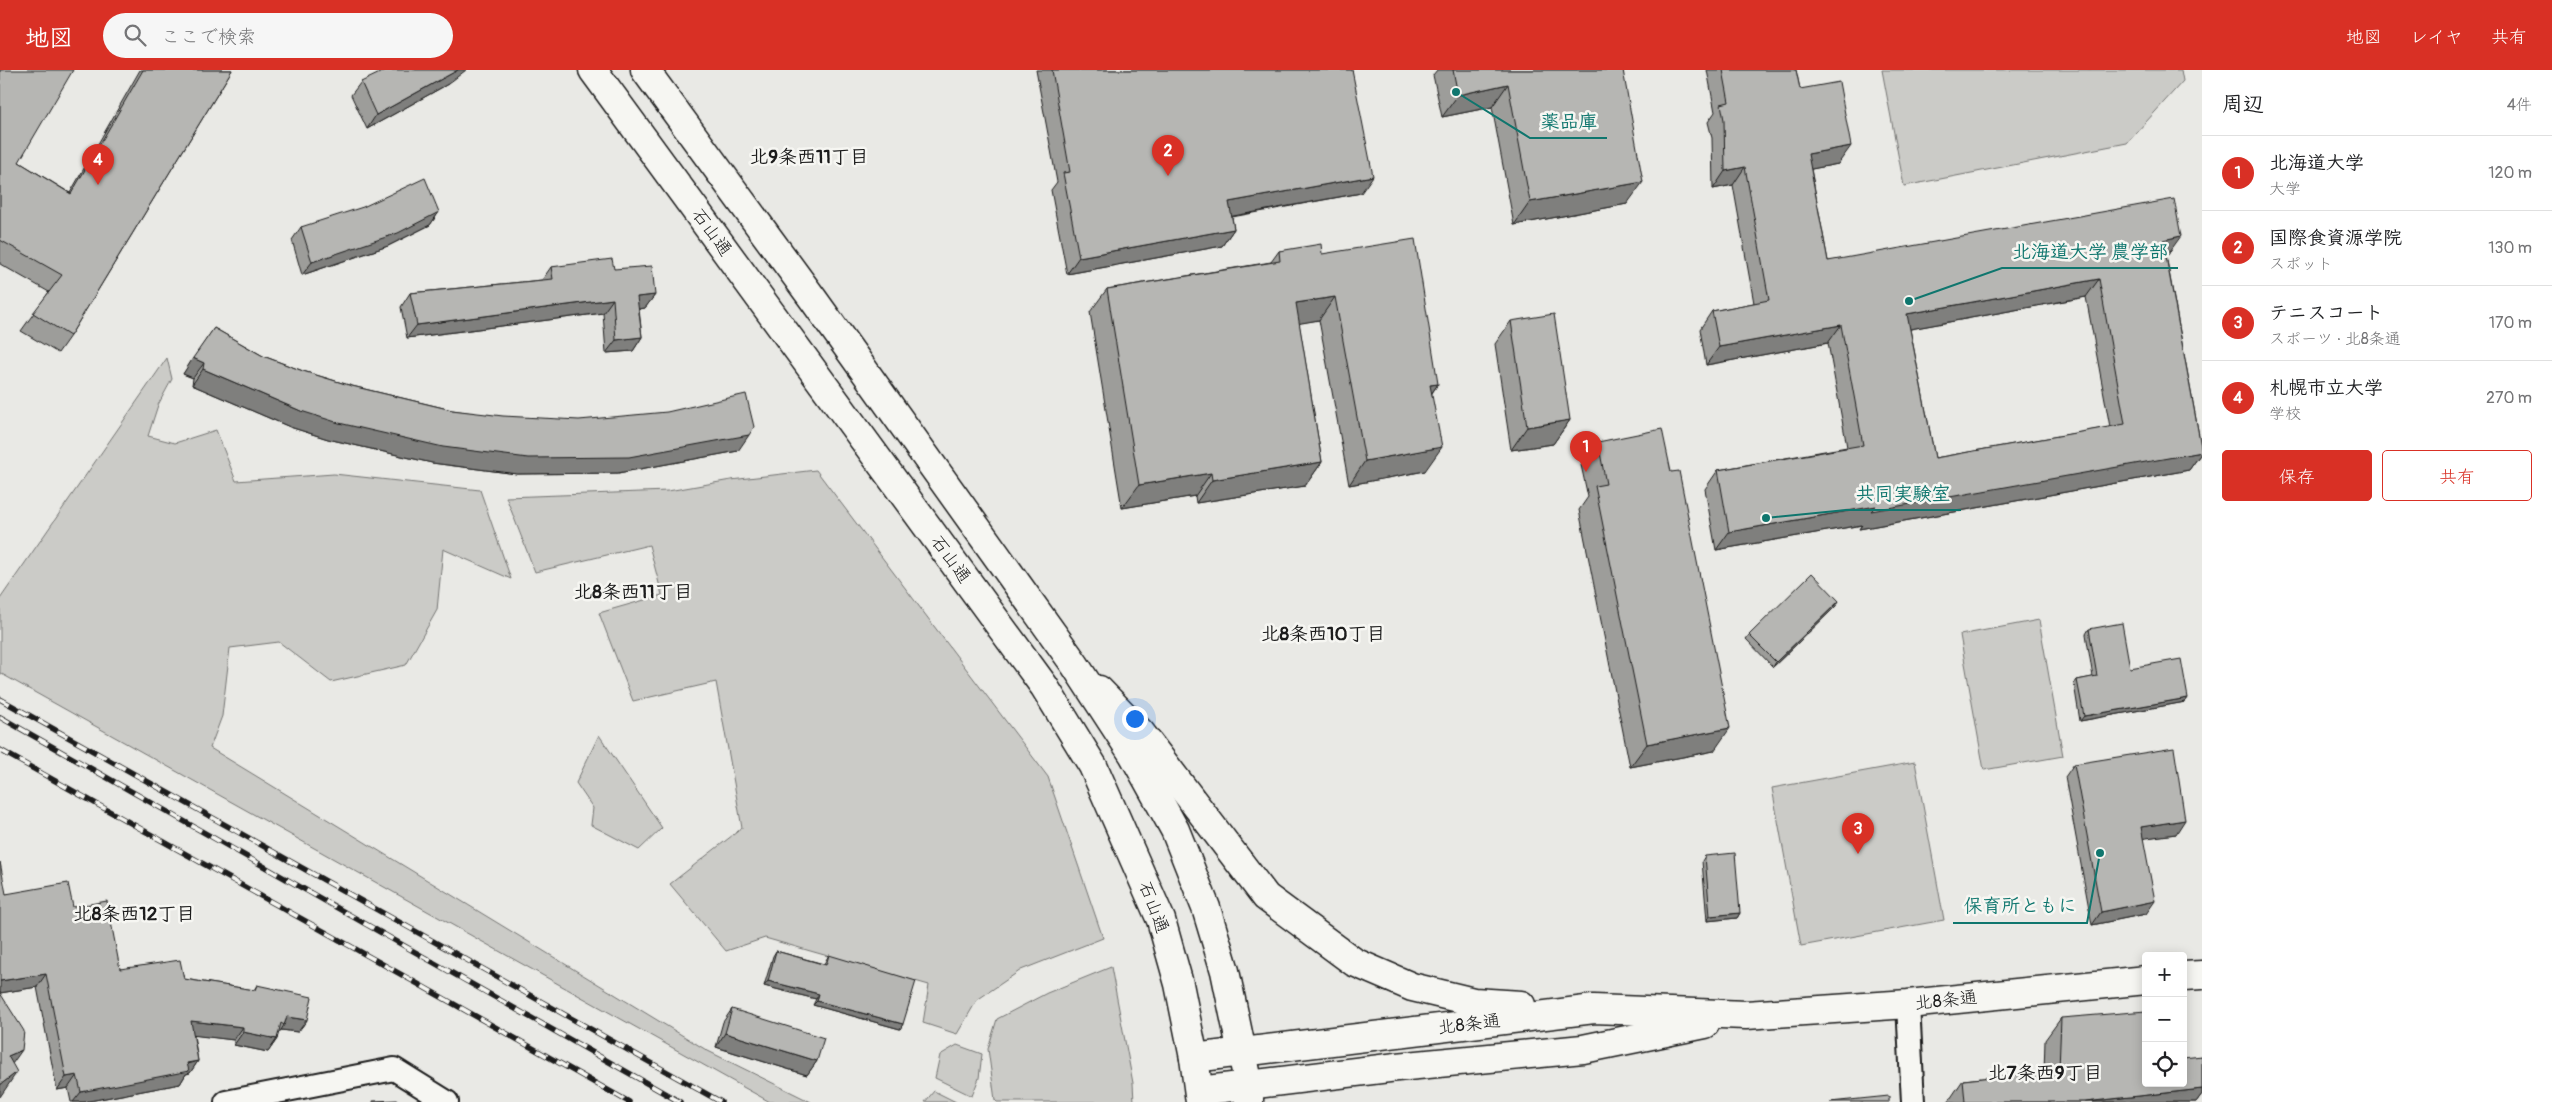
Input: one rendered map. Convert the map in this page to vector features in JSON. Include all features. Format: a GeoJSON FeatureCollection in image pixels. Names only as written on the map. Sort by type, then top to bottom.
{"type":"FeatureCollection","features":[{"type":"Feature","properties":{"kind":"main road","name":"石山通"},"geometry":{"type":"LineString","coordinates":[[593,70],[1044,686],[1093,766],[1161,920],[1179,984],[1200,1096]]}},
{"type":"Feature","properties":{"kind":"main road"},"geometry":{"type":"LineString","coordinates":[[644,70],[813,299],[1075,665],[1133,754],[1175,830],[1206,908],[1225,971],[1249,1094]]}},
{"type":"Feature","properties":{"kind":"main road"},"geometry":{"type":"LineString","coordinates":[[1075,665],[1140,732],[1266,897],[1354,962],[1412,987],[1474,1002],[1594,1009]]}},
{"type":"Feature","properties":{"kind":"main road"},"geometry":{"type":"LineString","coordinates":[[2187,976],[2202,975]]}},
{"type":"Feature","properties":{"kind":"main road","name":"北8条通"},"geometry":{"type":"LineString","coordinates":[[1194,1058],[1594,1009],[1746,1015],[1908,1004],[2142,980]]}},
{"type":"Feature","properties":{"kind":"main road","name":"北8条通"},"geometry":{"type":"LineString","coordinates":[[1200,1096],[1249,1094],[1397,1067],[1583,1049],[1746,1015]]}},
{"type":"Feature","properties":{"kind":"street"},"geometry":{"type":"LineString","coordinates":[[1908,1004],[1913,1102]]}},
{"type":"Feature","properties":{"kind":"street"},"geometry":{"type":"LineString","coordinates":[[226,1102],[394,1069],[447,1102]]}},
{"type":"Feature","properties":{"kind":"shaded area"},"geometry":{"type":"Polygon","coordinates":[[[1882,70],[2181,70],[2183,81],[2127,143],[1904,186],[1882,70]]]}},
{"type":"Feature","properties":{"kind":"shaded area"},"geometry":{"type":"Polygon","coordinates":[[[167,358],[172,379],[158,405],[148,436],[175,443],[216,430],[236,481],[334,474],[480,490],[511,579],[443,549],[437,610],[406,665],[331,682],[279,642],[230,648],[222,716],[210,748],[708,1051],[811,1102],[770,1102],[0,673],[0,599],[167,358]]]}},
{"type":"Feature","properties":{"kind":"shaded area"},"geometry":{"type":"Polygon","coordinates":[[[816,470],[1048,777],[1103,938],[1021,970],[977,1000],[957,1034],[923,1023],[929,985],[765,938],[726,951],[670,884],[742,828],[716,682],[633,701],[599,613],[662,595],[649,545],[535,572],[506,497],[668,491],[731,480],[816,470]]]}},
{"type":"Feature","properties":{"kind":"shaded area"},"geometry":{"type":"Polygon","coordinates":[[[2039,620],[2063,756],[1984,770],[1960,635],[2039,620]]]}},
{"type":"Feature","properties":{"kind":"shaded area"},"geometry":{"type":"Polygon","coordinates":[[[599,735],[662,828],[639,850],[591,825],[593,808],[576,783],[599,735]]]}},
{"type":"Feature","properties":{"kind":"shaded area"},"geometry":{"type":"Polygon","coordinates":[[[1915,762],[1944,920],[1801,946],[1772,788],[1915,762]]]}},
{"type":"Feature","properties":{"kind":"shaded area"},"geometry":{"type":"Polygon","coordinates":[[[1111,967],[1133,1083],[1134,1102],[997,1102],[995,1100],[988,1049],[997,1019],[1047,993],[1111,967]]]}},
{"type":"Feature","properties":{"kind":"shaded area"},"geometry":{"type":"Polygon","coordinates":[[[957,1045],[982,1054],[979,1078],[972,1096],[935,1078],[940,1055],[957,1045]]]}},
{"type":"Feature","properties":{"kind":"shaded area"},"geometry":{"type":"Polygon","coordinates":[[[934,1091],[956,1102],[925,1102],[934,1091]]]}},
{"type":"Feature","properties":{"kind":"building"},"geometry":{"type":"Polygon","coordinates":[[[0,70],[73,70],[19,162],[71,194],[143,70],[232,70],[70,336],[33,313],[62,275],[0,240],[0,70]]]}},
{"type":"Feature","properties":{"kind":"building"},"geometry":{"type":"Polygon","coordinates":[[[386,70],[458,70],[376,115],[361,82],[386,70]]]}},
{"type":"Feature","properties":{"kind":"building"},"geometry":{"type":"Polygon","coordinates":[[[1052,70],[1352,70],[1373,176],[1229,202],[1234,229],[1079,257],[1063,173],[1070,172],[1052,70]]]}},
{"type":"Feature","properties":{"kind":"building"},"geometry":{"type":"Polygon","coordinates":[[[1453,70],[1623,70],[1643,182],[1530,202],[1508,84],[1458,95],[1453,70]]]}},
{"type":"Feature","properties":{"kind":"building"},"geometry":{"type":"Polygon","coordinates":[[[1723,70],[1796,70],[1800,89],[1839,82],[1851,146],[1808,154],[1828,261],[2174,199],[2181,236],[2163,240],[2202,452],[1871,511],[1876,506],[1729,532],[1718,470],[1863,445],[1841,325],[1719,347],[1712,311],[1769,300],[1745,167],[1725,171],[1724,120],[1721,104],[1729,102],[1723,70]],[[2099,279],[1907,314],[1935,458],[2125,424],[2099,279]]]}},
{"type":"Feature","properties":{"kind":"building"},"geometry":{"type":"Polygon","coordinates":[[[425,178],[439,212],[398,233],[312,262],[301,227],[363,207],[425,178]]]}},
{"type":"Feature","properties":{"kind":"building"},"geometry":{"type":"Polygon","coordinates":[[[1415,239],[1438,384],[1430,385],[1442,447],[1365,461],[1335,297],[1296,303],[1322,462],[1212,480],[1211,473],[1139,485],[1107,289],[1280,261],[1279,251],[1321,244],[1322,254],[1415,239]]]}},
{"type":"Feature","properties":{"kind":"building"},"geometry":{"type":"Polygon","coordinates":[[[612,259],[614,269],[652,266],[655,295],[637,297],[642,337],[616,340],[613,299],[417,325],[410,293],[553,279],[551,267],[612,259]]]}},
{"type":"Feature","properties":{"kind":"building"},"geometry":{"type":"Polygon","coordinates":[[[1554,314],[1570,420],[1527,427],[1511,321],[1554,314]]]}},
{"type":"Feature","properties":{"kind":"building"},"geometry":{"type":"Polygon","coordinates":[[[214,328],[263,356],[303,371],[352,386],[452,410],[503,416],[579,420],[667,412],[746,394],[754,427],[749,435],[629,457],[528,458],[443,447],[339,423],[301,411],[203,369],[204,363],[193,358],[214,328]]]}},
{"type":"Feature","properties":{"kind":"building"},"geometry":{"type":"Polygon","coordinates":[[[1662,429],[1671,472],[1679,471],[1730,728],[1647,744],[1595,486],[1606,484],[1598,442],[1662,429]]]}},
{"type":"Feature","properties":{"kind":"building"},"geometry":{"type":"Polygon","coordinates":[[[1812,573],[1839,601],[1776,662],[1749,635],[1812,573]]]}},
{"type":"Feature","properties":{"kind":"building"},"geometry":{"type":"Polygon","coordinates":[[[2122,623],[2130,668],[2181,659],[2188,698],[2084,716],[2077,680],[2097,676],[2089,629],[2122,623]]]}},
{"type":"Feature","properties":{"kind":"building"},"geometry":{"type":"Polygon","coordinates":[[[2174,748],[2185,820],[2141,827],[2155,901],[2101,912],[2074,764],[2174,748]]]}},
{"type":"Feature","properties":{"kind":"building"},"geometry":{"type":"Polygon","coordinates":[[[1735,853],[1740,913],[1710,916],[1705,856],[1735,853]]]}},
{"type":"Feature","properties":{"kind":"building"},"geometry":{"type":"Polygon","coordinates":[[[0,862],[6,894],[68,883],[73,907],[107,901],[120,969],[180,960],[184,979],[255,990],[257,985],[312,997],[307,1020],[287,1017],[284,1025],[281,1023],[277,1039],[243,1032],[243,1027],[191,1021],[198,1061],[187,1063],[189,1071],[81,1092],[77,1075],[66,1077],[46,974],[0,981],[0,862]]]}},
{"type":"Feature","properties":{"kind":"building"},"geometry":{"type":"Polygon","coordinates":[[[776,951],[826,965],[829,955],[916,981],[903,1024],[817,1001],[819,994],[768,981],[776,951]]]}},
{"type":"Feature","properties":{"kind":"building"},"geometry":{"type":"Polygon","coordinates":[[[0,993],[24,1031],[22,1050],[8,1056],[17,1072],[0,1085],[0,993]]]}},
{"type":"Feature","properties":{"kind":"building"},"geometry":{"type":"Polygon","coordinates":[[[732,1009],[824,1038],[817,1061],[725,1033],[732,1009]]]}},
{"type":"Feature","properties":{"kind":"building"},"geometry":{"type":"Polygon","coordinates":[[[2142,1011],[2142,1087],[2187,1087],[2187,1058],[2202,1056],[2202,1089],[2085,1102],[1965,1102],[1963,1080],[2059,1070],[2061,1018],[2142,1011]]]}},
{"type":"Feature","properties":{"kind":"building"},"geometry":{"type":"Polygon","coordinates":[[[1889,1096],[1889,1102],[1830,1102],[1889,1096]]]}},
{"type":"Feature","properties":{"kind":"building"},"geometry":{"type":"Polygon","coordinates":[[[397,1100],[401,1102],[373,1102],[373,1101],[397,1100]]]}},
{"type":"Feature","properties":{"kind":"railway"},"geometry":{"type":"LineString","coordinates":[[0,699],[721,1102]]}},
{"type":"Feature","properties":{"kind":"railway"},"geometry":{"type":"LineString","coordinates":[[0,717],[680,1102]]}},
{"type":"Feature","properties":{"kind":"railway"},"geometry":{"type":"LineString","coordinates":[[0,750],[629,1102]]}},
{"type":"Feature","properties":{"kind":"place","name":"薬品庫"},"geometry":{"type":"Point","coordinates":[1456,92]}},
{"type":"Feature","properties":{"kind":"place","name":"国際食資源学院"},"geometry":{"type":"Point","coordinates":[1168,176]}},
{"type":"Feature","properties":{"kind":"place","name":"札幌市立大学"},"geometry":{"type":"Point","coordinates":[98,185]}},
{"type":"Feature","properties":{"kind":"place","name":"北海道大学 農学部"},"geometry":{"type":"Point","coordinates":[1909,301]}},
{"type":"Feature","properties":{"kind":"place","name":"北海道大学"},"geometry":{"type":"Point","coordinates":[1586,472]}},
{"type":"Feature","properties":{"kind":"place","name":"共同実験室"},"geometry":{"type":"Point","coordinates":[1766,518]}},
{"type":"Feature","properties":{"kind":"place","name":"保育所ともに"},"geometry":{"type":"Point","coordinates":[2100,853]}},
{"type":"Feature","properties":{"kind":"place","name":"テニスコート"},"geometry":{"type":"Point","coordinates":[1858,854]}},
{"type":"Feature","properties":{"kind":"district","name":"北9条西11丁目"},"geometry":{"type":"Point","coordinates":[809,156]}},
{"type":"Feature","properties":{"kind":"district","name":"北8条西11丁目"},"geometry":{"type":"Point","coordinates":[633,591]}},
{"type":"Feature","properties":{"kind":"district","name":"北8条西10丁目"},"geometry":{"type":"Point","coordinates":[1323,633]}},
{"type":"Feature","properties":{"kind":"district","name":"北8条西12丁目"},"geometry":{"type":"Point","coordinates":[134,913]}},
{"type":"Feature","properties":{"kind":"district","name":"北7条西9丁目"},"geometry":{"type":"Point","coordinates":[2045,1072]}}]}
